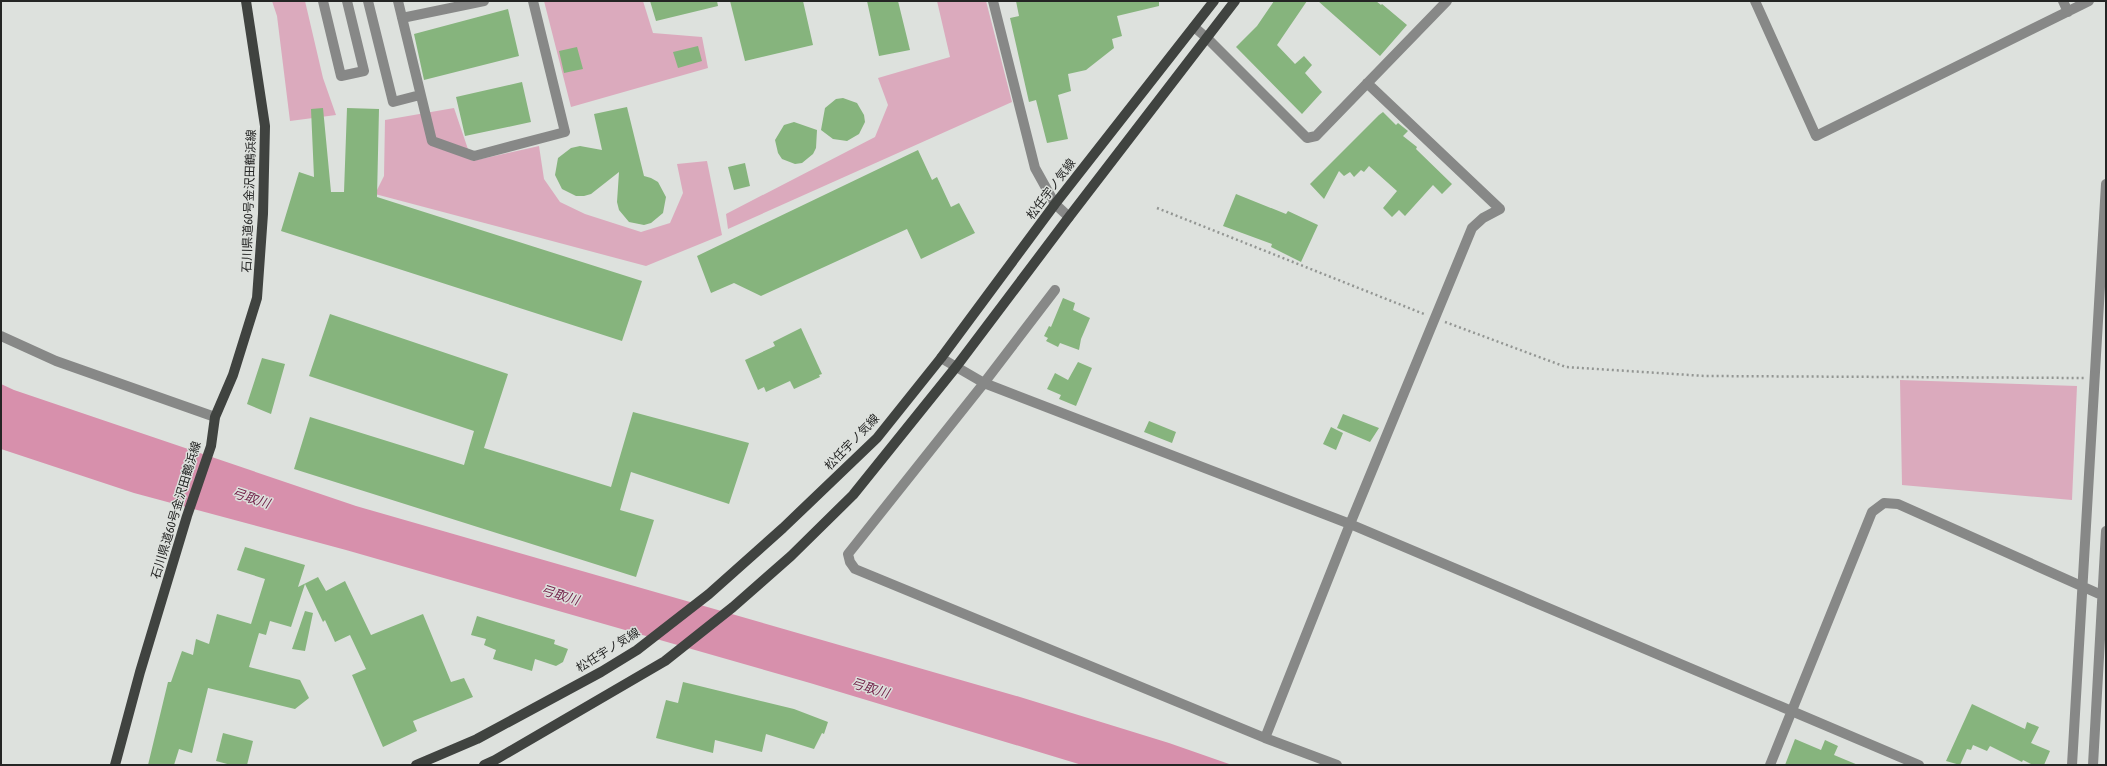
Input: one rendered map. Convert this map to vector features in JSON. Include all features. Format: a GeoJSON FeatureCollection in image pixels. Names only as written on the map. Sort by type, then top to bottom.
{"type":"FeatureCollection","features":[{"type":"Feature","properties":{"kind":"main road","name":"石川県道60号金沢田鶴浜線"},"geometry":{"type":"LineString","coordinates":[[115,765],[140,672],[187,516],[211,446],[215,417],[233,375],[257,298],[263,214],[265,126],[246,1]]}},
{"type":"Feature","properties":{"kind":"main road","name":"松任宇ノ気線"},"geometry":{"type":"LineString","coordinates":[[416,765],[477,739],[601,672],[637,650],[709,594],[783,528],[877,438],[941,358],[1055,204],[1214,1]]}},
{"type":"Feature","properties":{"kind":"main road"},"geometry":{"type":"LineString","coordinates":[[484,765],[666,661],[733,607],[791,556],[853,495],[956,367],[1069,216],[1235,1]]}},
{"type":"Feature","properties":{"kind":"street"},"geometry":{"type":"LineString","coordinates":[[323,1],[341,76],[364,71],[347,1]]}},
{"type":"Feature","properties":{"kind":"street"},"geometry":{"type":"LineString","coordinates":[[368,1],[392,102],[420,96]]}},
{"type":"Feature","properties":{"kind":"street"},"geometry":{"type":"LineString","coordinates":[[398,1],[432,141],[474,156],[565,132],[533,1]]}},
{"type":"Feature","properties":{"kind":"street"},"geometry":{"type":"LineString","coordinates":[[402,18],[484,1]]}},
{"type":"Feature","properties":{"kind":"street"},"geometry":{"type":"LineString","coordinates":[[993,1],[1035,168],[1055,204],[1069,216]]}},
{"type":"Feature","properties":{"kind":"street"},"geometry":{"type":"LineString","coordinates":[[1194,27],[1308,138],[1316,136],[1448,1]]}},
{"type":"Feature","properties":{"kind":"street"},"geometry":{"type":"LineString","coordinates":[[1755,1],[1816,136],[2089,1]]}},
{"type":"Feature","properties":{"kind":"street"},"geometry":{"type":"LineString","coordinates":[[2063,1],[2068,12]]}},
{"type":"Feature","properties":{"kind":"street"},"geometry":{"type":"LineString","coordinates":[[1265,738],[1350,524],[1472,228],[1483,218],[1500,209],[1367,83]]}},
{"type":"Feature","properties":{"kind":"street"},"geometry":{"type":"LineString","coordinates":[[2072,765],[2106,184]]}},
{"type":"Feature","properties":{"kind":"street"},"geometry":{"type":"LineString","coordinates":[[1055,290],[984,383],[848,554],[850,562],[855,569],[1265,738],[1337,765]]}},
{"type":"Feature","properties":{"kind":"street"},"geometry":{"type":"LineString","coordinates":[[1,336],[56,361],[215,417]]}},
{"type":"Feature","properties":{"kind":"street"},"geometry":{"type":"LineString","coordinates":[[941,358],[984,383],[1350,524],[1914,764]]}},
{"type":"Feature","properties":{"kind":"street"},"geometry":{"type":"LineString","coordinates":[[1770,765],[1872,512],[1884,503],[1898,504],[2083,588],[2104,596]]}},
{"type":"Feature","properties":{"kind":"street"},"geometry":{"type":"LineString","coordinates":[[2093,765],[2104,596],[2106,531]]}},
{"type":"Feature","properties":{"kind":"path"},"geometry":{"type":"LineString","coordinates":[[1157,208],[1435,319],[1566,367],[1705,376],[2094,378]]}},
{"type":"Feature","properties":{"kind":"shaded area"},"geometry":{"type":"Polygon","coordinates":[[[272,1],[305,1],[323,78],[336,115],[290,121],[277,16],[272,1]]]}},
{"type":"Feature","properties":{"kind":"shaded area"},"geometry":{"type":"Polygon","coordinates":[[[544,1],[643,1],[653,33],[702,37],[708,68],[571,107],[544,1]]]}},
{"type":"Feature","properties":{"kind":"shaded area"},"geometry":{"type":"Polygon","coordinates":[[[937,1],[986,1],[1012,102],[728,229],[726,214],[875,137],[888,105],[878,78],[950,57],[937,1]]]}},
{"type":"Feature","properties":{"kind":"shaded area"},"geometry":{"type":"Polygon","coordinates":[[[454,108],[472,161],[539,146],[544,179],[560,202],[585,214],[641,232],[670,223],[683,193],[677,164],[707,161],[722,235],[646,266],[375,194],[384,176],[385,120],[454,108]]]}},
{"type":"Feature","properties":{"kind":"shaded area"},"geometry":{"type":"Polygon","coordinates":[[[1900,380],[2077,386],[2072,500],[1902,485],[1900,380]]]}},
{"type":"Feature","properties":{"kind":"water","name":"弓取川"},"geometry":{"type":"Polygon","coordinates":[[[1,384],[14,390],[356,506],[1020,697],[1169,743],[1232,765],[1082,765],[810,683],[346,550],[134,493],[1,449],[1,384]]]}},
{"type":"Feature","properties":{"kind":"building"},"geometry":{"type":"Polygon","coordinates":[[[650,1],[717,1],[718,6],[656,21],[650,1]]]}},
{"type":"Feature","properties":{"kind":"building"},"geometry":{"type":"Polygon","coordinates":[[[730,1],[803,1],[813,45],[745,61],[730,1]]]}},
{"type":"Feature","properties":{"kind":"building"},"geometry":{"type":"Polygon","coordinates":[[[867,1],[898,1],[910,50],[879,56],[867,1]]]}},
{"type":"Feature","properties":{"kind":"building"},"geometry":{"type":"Polygon","coordinates":[[[1016,1],[1159,1],[1159,6],[1117,16],[1122,36],[1112,39],[1114,48],[1086,70],[1068,74],[1071,91],[1058,95],[1068,139],[1047,143],[1036,100],[1029,102],[1010,18],[1019,16],[1016,1]]]}},
{"type":"Feature","properties":{"kind":"building"},"geometry":{"type":"Polygon","coordinates":[[[1274,1],[1307,1],[1277,45],[1295,64],[1304,56],[1312,65],[1305,73],[1322,92],[1302,114],[1236,47],[1257,26],[1274,1]]]}},
{"type":"Feature","properties":{"kind":"building"},"geometry":{"type":"Polygon","coordinates":[[[1318,1],[1376,1],[1381,5],[1382,4],[1407,25],[1380,56],[1318,1]]]}},
{"type":"Feature","properties":{"kind":"building"},"geometry":{"type":"Polygon","coordinates":[[[508,9],[519,56],[424,80],[414,34],[508,9]]]}},
{"type":"Feature","properties":{"kind":"building"},"geometry":{"type":"Polygon","coordinates":[[[698,46],[702,61],[678,68],[673,52],[698,46]]]}},
{"type":"Feature","properties":{"kind":"building"},"geometry":{"type":"Polygon","coordinates":[[[577,47],[583,69],[564,73],[559,51],[577,47]]]}},
{"type":"Feature","properties":{"kind":"building"},"geometry":{"type":"Polygon","coordinates":[[[522,82],[531,122],[465,136],[456,97],[522,82]]]}},
{"type":"Feature","properties":{"kind":"building"},"geometry":{"type":"Polygon","coordinates":[[[843,98],[857,103],[864,115],[865,122],[859,134],[847,141],[833,139],[821,130],[825,108],[836,99],[843,98]]]}},
{"type":"Feature","properties":{"kind":"building"},"geometry":{"type":"Polygon","coordinates":[[[627,107],[644,176],[658,182],[666,197],[663,213],[651,223],[644,225],[629,222],[619,210],[617,202],[619,172],[591,194],[584,196],[576,196],[562,189],[555,175],[558,158],[571,148],[580,146],[602,150],[594,114],[627,107]]]}},
{"type":"Feature","properties":{"kind":"building"},"geometry":{"type":"Polygon","coordinates":[[[323,108],[331,192],[344,192],[347,108],[379,109],[377,197],[642,281],[622,341],[281,231],[299,172],[314,177],[311,109],[323,108]]]}},
{"type":"Feature","properties":{"kind":"building"},"geometry":{"type":"Polygon","coordinates":[[[1383,112],[1396,125],[1398,123],[1408,131],[1403,136],[1417,147],[1416,149],[1452,184],[1442,194],[1433,185],[1405,216],[1399,210],[1392,217],[1383,208],[1397,191],[1369,166],[1364,172],[1361,170],[1354,177],[1350,172],[1344,176],[1339,171],[1324,199],[1310,184],[1383,112]]]}},
{"type":"Feature","properties":{"kind":"building"},"geometry":{"type":"Polygon","coordinates":[[[794,122],[817,130],[816,148],[813,154],[802,163],[795,164],[782,159],[778,153],[775,140],[784,125],[794,122]]]}},
{"type":"Feature","properties":{"kind":"building"},"geometry":{"type":"Polygon","coordinates":[[[918,150],[932,180],[937,177],[951,207],[959,203],[975,233],[921,259],[907,229],[761,296],[734,283],[711,293],[697,256],[918,150]]]}},
{"type":"Feature","properties":{"kind":"building"},"geometry":{"type":"Polygon","coordinates":[[[745,163],[750,186],[734,190],[728,167],[745,163]]]}},
{"type":"Feature","properties":{"kind":"building"},"geometry":{"type":"Polygon","coordinates":[[[1236,194],[1286,214],[1288,211],[1318,225],[1301,262],[1271,247],[1272,244],[1223,226],[1236,194]]]}},
{"type":"Feature","properties":{"kind":"building"},"geometry":{"type":"Polygon","coordinates":[[[1063,298],[1075,303],[1073,310],[1090,318],[1081,339],[1079,350],[1060,343],[1058,347],[1046,341],[1048,338],[1044,336],[1049,326],[1051,327],[1063,298]]]}},
{"type":"Feature","properties":{"kind":"building"},"geometry":{"type":"Polygon","coordinates":[[[330,314],[508,374],[484,448],[611,487],[633,412],[749,443],[729,504],[631,472],[620,510],[654,520],[636,577],[294,469],[310,417],[464,465],[474,431],[309,376],[330,314]]]}},
{"type":"Feature","properties":{"kind":"building"},"geometry":{"type":"Polygon","coordinates":[[[801,328],[822,374],[819,375],[820,377],[794,389],[790,381],[766,392],[764,387],[758,390],[745,360],[775,346],[773,342],[801,328]]]}},
{"type":"Feature","properties":{"kind":"building"},"geometry":{"type":"Polygon","coordinates":[[[262,358],[285,364],[271,414],[247,404],[262,358]]]}},
{"type":"Feature","properties":{"kind":"building"},"geometry":{"type":"Polygon","coordinates":[[[1078,362],[1092,368],[1076,406],[1059,399],[1061,395],[1047,389],[1055,373],[1068,380],[1078,362]]]}},
{"type":"Feature","properties":{"kind":"building"},"geometry":{"type":"Polygon","coordinates":[[[1343,414],[1379,428],[1370,442],[1337,428],[1343,414]]]}},
{"type":"Feature","properties":{"kind":"building"},"geometry":{"type":"Polygon","coordinates":[[[1149,421],[1176,432],[1172,443],[1144,432],[1149,421]]]}},
{"type":"Feature","properties":{"kind":"building"},"geometry":{"type":"Polygon","coordinates":[[[1331,427],[1343,433],[1336,450],[1323,444],[1331,427]]]}},
{"type":"Feature","properties":{"kind":"building"},"geometry":{"type":"Polygon","coordinates":[[[245,547],[305,565],[298,587],[318,577],[326,591],[345,581],[371,635],[423,614],[451,682],[464,678],[473,697],[413,721],[417,731],[383,747],[352,675],[366,669],[350,635],[335,642],[325,620],[323,622],[305,584],[291,627],[270,621],[266,635],[259,633],[249,667],[300,680],[309,698],[295,709],[208,688],[192,753],[179,749],[174,765],[148,765],[168,682],[171,682],[182,651],[193,655],[196,639],[209,644],[217,614],[251,624],[265,579],[237,570],[245,547]]]}},
{"type":"Feature","properties":{"kind":"building"},"geometry":{"type":"Polygon","coordinates":[[[305,611],[313,613],[305,651],[292,649],[305,611]]]}},
{"type":"Feature","properties":{"kind":"building"},"geometry":{"type":"Polygon","coordinates":[[[477,616],[555,640],[554,644],[568,649],[563,662],[556,666],[535,659],[532,671],[493,659],[496,650],[484,645],[486,639],[471,635],[477,616]]]}},
{"type":"Feature","properties":{"kind":"building"},"geometry":{"type":"Polygon","coordinates":[[[683,682],[794,709],[828,722],[824,734],[822,733],[814,749],[766,734],[762,752],[715,740],[713,753],[656,738],[666,700],[678,703],[683,682]]]}},
{"type":"Feature","properties":{"kind":"building"},"geometry":{"type":"Polygon","coordinates":[[[1972,704],[2025,729],[2027,722],[2039,727],[2031,743],[2050,751],[2044,765],[2033,765],[2023,760],[2022,762],[1990,746],[1987,751],[1973,745],[1971,750],[1967,749],[1960,765],[1946,761],[1972,704]]]}},
{"type":"Feature","properties":{"kind":"building"},"geometry":{"type":"Polygon","coordinates":[[[223,733],[253,741],[247,765],[231,765],[216,761],[223,733]]]}},
{"type":"Feature","properties":{"kind":"building"},"geometry":{"type":"Polygon","coordinates":[[[1795,739],[1821,750],[1825,740],[1838,746],[1834,755],[1858,765],[1785,765],[1795,739]]]}}]}
